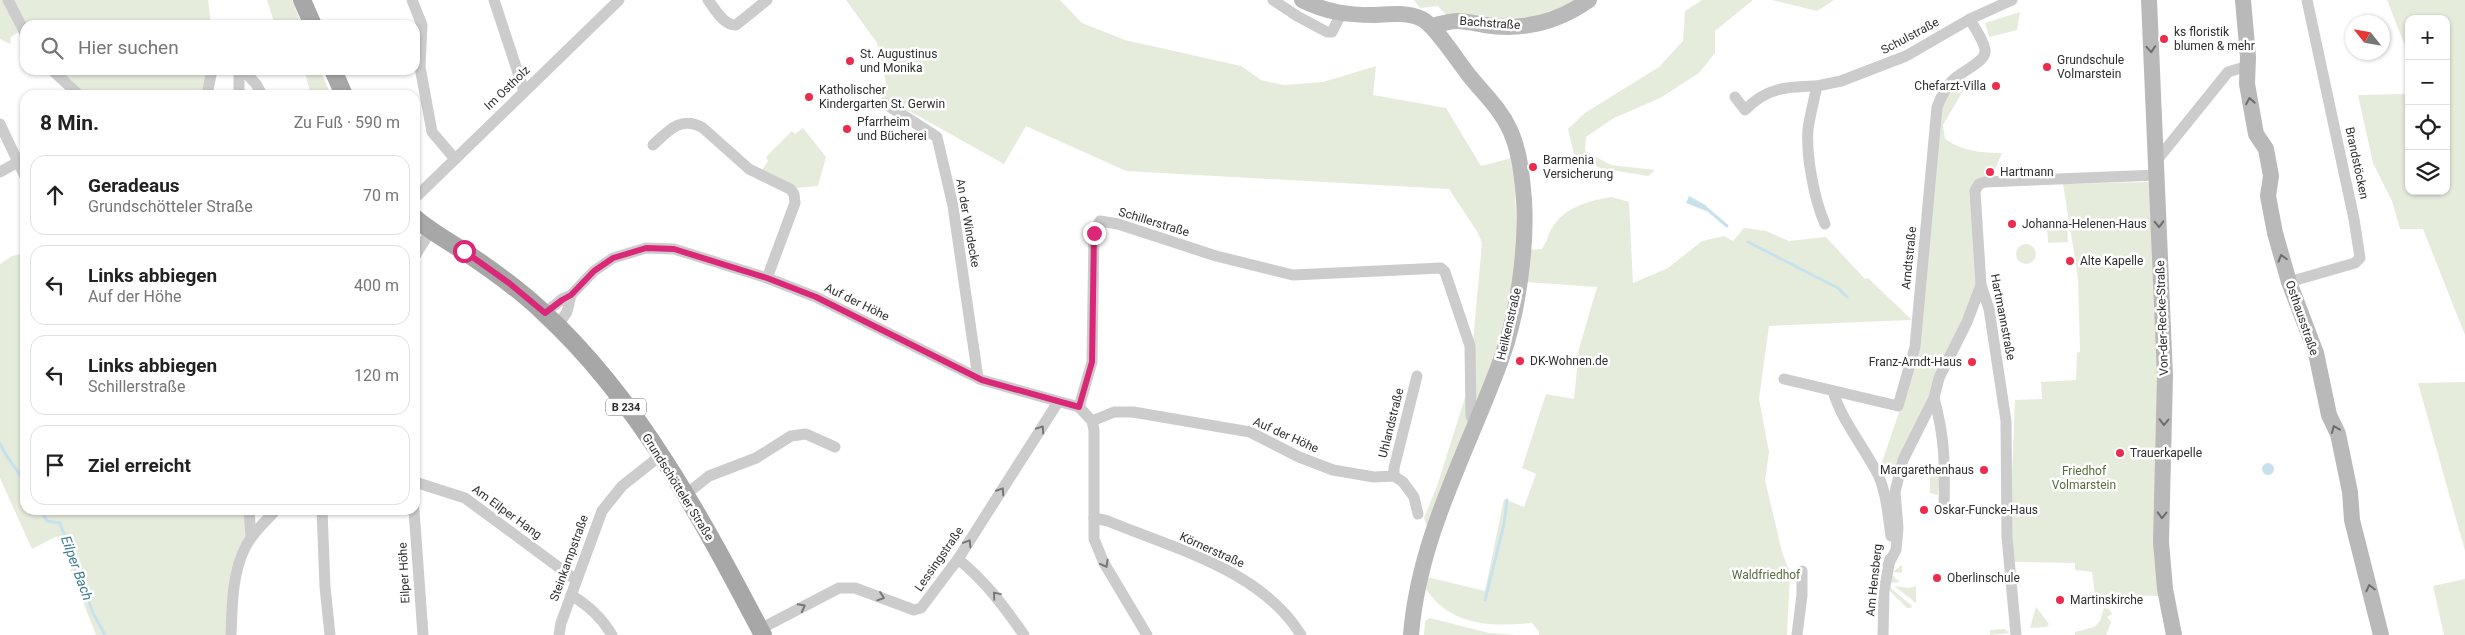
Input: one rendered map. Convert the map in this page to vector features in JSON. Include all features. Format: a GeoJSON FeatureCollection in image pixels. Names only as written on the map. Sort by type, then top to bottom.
{"type":"FeatureCollection","features":[{"type":"Feature","properties":{"kind":"main road"},"geometry":{"type":"LineString","coordinates":[[302,0],[312,20]]}},
{"type":"Feature","properties":{"kind":"main road"},"geometry":{"type":"LineString","coordinates":[[335,75],[342,90]]}},
{"type":"Feature","properties":{"kind":"main road","name":"Grundschötteler Straße"},"geometry":{"type":"LineString","coordinates":[[420,222],[509,283],[545,313],[600,374],[660,456],[685,495],[762,632]]}},
{"type":"Feature","properties":{"kind":"street"},"geometry":{"type":"LineString","coordinates":[[8,0],[20,23]]}},
{"type":"Feature","properties":{"kind":"street"},"geometry":{"type":"LineString","coordinates":[[412,0],[421,20],[420,68],[432,132],[454,158]]}},
{"type":"Feature","properties":{"kind":"street"},"geometry":{"type":"LineString","coordinates":[[494,0],[524,91]]}},
{"type":"Feature","properties":{"kind":"street","name":"Im Ostholz"},"geometry":{"type":"LineString","coordinates":[[420,193],[619,0]]}},
{"type":"Feature","properties":{"kind":"street"},"geometry":{"type":"LineString","coordinates":[[708,0],[726,23],[732,26],[736,25],[767,0]]}},
{"type":"Feature","properties":{"kind":"street"},"geometry":{"type":"LineString","coordinates":[[1274,0],[1297,16],[1327,32],[1332,32],[1341,14]]}},
{"type":"Feature","properties":{"kind":"street"},"geometry":{"type":"LineString","coordinates":[[1302,0],[1321,10],[1341,14],[1401,14],[1422,19],[1432,26]]}},
{"type":"Feature","properties":{"kind":"street","name":"Bachstraße"},"geometry":{"type":"LineString","coordinates":[[1432,26],[1460,19],[1504,26],[1537,24],[1566,15],[1589,0]]}},
{"type":"Feature","properties":{"kind":"street","name":"Schulstraße"},"geometry":{"type":"LineString","coordinates":[[1735,97],[1745,110],[1757,98],[1767,92],[1785,88],[1817,86],[1840,81],[1906,56],[1970,19],[2012,0]]}},
{"type":"Feature","properties":{"kind":"street","name":"Von-der-Recke-Straße"},"geometry":{"type":"LineString","coordinates":[[2149,0],[2158,168],[2165,376],[2161,542],[2165,590],[2174,635]]}},
{"type":"Feature","properties":{"kind":"street","name":"Osthausstraße"},"geometry":{"type":"LineString","coordinates":[[2243,0],[2248,66],[2247,84],[2256,134],[2266,149],[2271,176],[2268,196],[2289,282],[2316,353],[2329,415],[2338,434],[2350,492],[2352,520],[2381,635]]}},
{"type":"Feature","properties":{"kind":"street","name":"Brandstöcken"},"geometry":{"type":"LineString","coordinates":[[2289,282],[2355,263],[2360,258],[2354,219],[2307,0]]}},
{"type":"Feature","properties":{"kind":"street","name":"Arndtstraße"},"geometry":{"type":"LineString","coordinates":[[1784,379],[1898,406],[1914,347],[1937,107],[1942,93],[1961,71],[1980,62],[1985,56],[1985,49],[1970,19]]}},
{"type":"Feature","properties":{"kind":"street","name":"Heilkenstraße"},"geometry":{"type":"LineString","coordinates":[[1411,635],[1418,585],[1427,546],[1503,355],[1521,268],[1525,220],[1518,153],[1502,114],[1454,57],[1432,26]]}},
{"type":"Feature","properties":{"kind":"street"},"geometry":{"type":"LineString","coordinates":[[2158,168],[2228,72],[2248,66]]}},
{"type":"Feature","properties":{"kind":"street"},"geometry":{"type":"LineString","coordinates":[[57,75],[74,90]]}},
{"type":"Feature","properties":{"kind":"street"},"geometry":{"type":"LineString","coordinates":[[208,90],[211,75]]}},
{"type":"Feature","properties":{"kind":"street"},"geometry":{"type":"LineString","coordinates":[[238,90],[239,75]]}},
{"type":"Feature","properties":{"kind":"street"},"geometry":{"type":"LineString","coordinates":[[247,75],[258,90]]}},
{"type":"Feature","properties":{"kind":"street"},"geometry":{"type":"LineString","coordinates":[[1817,86],[1808,128],[1809,148],[1820,212],[1825,224]]}},
{"type":"Feature","properties":{"kind":"street","name":"An der Windecke"},"geometry":{"type":"LineString","coordinates":[[884,103],[937,137],[953,206],[978,378]]}},
{"type":"Feature","properties":{"kind":"street"},"geometry":{"type":"LineString","coordinates":[[652,145],[674,125],[692,123],[703,128],[758,175],[790,189],[794,194],[795,203],[767,278]]}},
{"type":"Feature","properties":{"kind":"street"},"geometry":{"type":"LineString","coordinates":[[0,124],[20,166]]}},
{"type":"Feature","properties":{"kind":"street"},"geometry":{"type":"LineString","coordinates":[[0,172],[18,162]]}},
{"type":"Feature","properties":{"kind":"street","name":"Hartmannstraße"},"geometry":{"type":"LineString","coordinates":[[2016,635],[2007,545],[2006,421],[1989,309],[1981,285],[1975,199],[1979,184],[2158,168]]}},
{"type":"Feature","properties":{"kind":"street","name":"Schillerstraße"},"geometry":{"type":"LineString","coordinates":[[1079,407],[1092,362],[1094,233],[1100,221],[1118,224],[1216,256],[1292,275],[1441,268],[1445,272],[1470,346],[1471,416],[1475,423]]}},
{"type":"Feature","properties":{"kind":"street"},"geometry":{"type":"LineString","coordinates":[[420,247],[430,230]]}},
{"type":"Feature","properties":{"kind":"street","name":"Auf der Höhe"},"geometry":{"type":"LineString","coordinates":[[545,313],[571,295],[594,271],[613,258],[634,251],[657,247],[682,251],[767,278],[830,303],[978,378],[1079,407]]}},
{"type":"Feature","properties":{"kind":"street"},"geometry":{"type":"LineString","coordinates":[[1888,565],[1896,550],[1898,528],[1894,492],[1903,460],[1934,398],[1939,378],[1967,322],[1981,285]]}},
{"type":"Feature","properties":{"kind":"street","name":"Auf der Höhe"},"geometry":{"type":"LineString","coordinates":[[557,326],[567,312],[571,295]]}},
{"type":"Feature","properties":{"kind":"street","name":"Uhlandstraße"},"geometry":{"type":"LineString","coordinates":[[1394,476],[1394,468],[1417,376]]}},
{"type":"Feature","properties":{"kind":"street","name":"Am Hensberg"},"geometry":{"type":"LineString","coordinates":[[1833,391],[1843,415],[1877,473],[1883,492],[1892,548],[1884,591],[1883,635]]}},
{"type":"Feature","properties":{"kind":"street"},"geometry":{"type":"LineString","coordinates":[[1934,398],[1943,430],[1946,461],[1944,506]]}},
{"type":"Feature","properties":{"kind":"street","name":"Lessingstraße"},"geometry":{"type":"LineString","coordinates":[[762,632],[839,588],[855,588],[918,609],[923,606],[958,559],[1058,402]]}},
{"type":"Feature","properties":{"kind":"street"},"geometry":{"type":"LineString","coordinates":[[1079,407],[1092,421],[1095,444],[1094,539],[1147,635]]}},
{"type":"Feature","properties":{"kind":"street","name":"Auf der Höhe"},"geometry":{"type":"LineString","coordinates":[[1092,421],[1114,412],[1133,412],[1250,432],[1299,457],[1333,470],[1374,477],[1394,476]]}},
{"type":"Feature","properties":{"kind":"street"},"geometry":{"type":"LineString","coordinates":[[685,495],[709,476],[756,458],[791,436],[806,434],[834,447]]}},
{"type":"Feature","properties":{"kind":"street","name":"Steinkampstraße"},"geometry":{"type":"LineString","coordinates":[[559,635],[561,623],[602,511],[622,486],[660,456]]}},
{"type":"Feature","properties":{"kind":"street"},"geometry":{"type":"LineString","coordinates":[[1394,476],[1404,482],[1414,497],[1418,514]]}},
{"type":"Feature","properties":{"kind":"street","name":"Am Eilper Hang"},"geometry":{"type":"LineString","coordinates":[[420,484],[465,498],[576,580]]}},
{"type":"Feature","properties":{"kind":"street"},"geometry":{"type":"LineString","coordinates":[[250,515],[251,537]]}},
{"type":"Feature","properties":{"kind":"street"},"geometry":{"type":"LineString","coordinates":[[231,635],[236,574],[244,548],[251,537],[271,515]]}},
{"type":"Feature","properties":{"kind":"street"},"geometry":{"type":"LineString","coordinates":[[322,515],[325,587],[330,635]]}},
{"type":"Feature","properties":{"kind":"street","name":"Eilper Höhe"},"geometry":{"type":"LineString","coordinates":[[414,515],[422,635]]}},
{"type":"Feature","properties":{"kind":"street","name":"Körnerstraße"},"geometry":{"type":"LineString","coordinates":[[1094,518],[1108,521],[1194,556],[1245,580],[1266,594],[1285,612],[1301,635]]}},
{"type":"Feature","properties":{"kind":"street"},"geometry":{"type":"LineString","coordinates":[[958,559],[981,578],[1024,635]]}},
{"type":"Feature","properties":{"kind":"street"},"geometry":{"type":"LineString","coordinates":[[1798,635],[1802,595],[1802,570]]}},
{"type":"Feature","properties":{"kind":"street"},"geometry":{"type":"LineString","coordinates":[[571,595],[588,605],[612,635]]}},
{"type":"Feature","properties":{"kind":"green space"},"geometry":{"type":"Polygon","coordinates":[[[0,0],[208,0],[210,20],[20,20],[20,31],[11,37],[10,44],[0,39],[0,0]]]}},
{"type":"Feature","properties":{"kind":"green space"},"geometry":{"type":"Polygon","coordinates":[[[267,0],[292,0],[300,20],[273,20],[267,0]]]}},
{"type":"Feature","properties":{"kind":"green space"},"geometry":{"type":"Polygon","coordinates":[[[846,0],[1060,0],[1082,23],[1125,40],[1241,66],[1261,80],[1284,85],[1323,82],[1376,66],[1373,95],[1446,108],[1481,166],[1508,159],[1513,155],[1518,257],[1500,351],[1427,526],[1424,518],[1437,486],[1469,385],[1482,243],[1478,233],[1449,189],[1126,171],[1026,126],[1004,164],[879,94],[886,83],[877,43],[846,0]]]}},
{"type":"Feature","properties":{"kind":"green space"},"geometry":{"type":"Polygon","coordinates":[[[1414,0],[1580,0],[1549,14],[1498,19],[1447,16],[1438,6],[1420,8],[1414,0]]]}},
{"type":"Feature","properties":{"kind":"green space"},"geometry":{"type":"Polygon","coordinates":[[[1702,0],[1753,0],[1715,31],[1715,53],[1699,73],[1660,98],[1612,119],[1586,137],[1585,151],[1611,165],[1655,170],[1648,176],[1600,168],[1574,154],[1568,129],[1585,113],[1659,67],[1683,41],[1685,11],[1702,0]]]}},
{"type":"Feature","properties":{"kind":"green space"},"geometry":{"type":"Polygon","coordinates":[[[1772,0],[1834,0],[1817,11],[1772,0]]]}},
{"type":"Feature","properties":{"kind":"green space"},"geometry":{"type":"Polygon","coordinates":[[[2387,0],[2465,0],[2465,335],[2423,229],[2400,229],[2392,201],[2373,163],[2358,95],[2405,94],[2405,195],[2450,195],[2450,15],[2405,15],[2405,46],[2387,0]]]}},
{"type":"Feature","properties":{"kind":"green space"},"geometry":{"type":"Polygon","coordinates":[[[2020,12],[2017,30],[1989,37],[1985,23],[2020,12]]]}},
{"type":"Feature","properties":{"kind":"green space"},"geometry":{"type":"Polygon","coordinates":[[[57,75],[211,75],[208,90],[74,90],[57,75]]]}},
{"type":"Feature","properties":{"kind":"green space"},"geometry":{"type":"Polygon","coordinates":[[[305,75],[322,75],[329,90],[310,90],[305,75]]]}},
{"type":"Feature","properties":{"kind":"green space"},"geometry":{"type":"Polygon","coordinates":[[[1965,75],[1967,84],[1943,125],[1945,139],[1958,146],[1972,150],[2002,153],[1991,179],[1974,182],[1977,278],[1973,295],[1896,471],[1886,473],[1880,471],[1881,465],[1910,380],[1940,111],[1946,94],[1965,75]]]}},
{"type":"Feature","properties":{"kind":"green space"},"geometry":{"type":"Polygon","coordinates":[[[803,128],[826,157],[818,186],[795,188],[760,173],[768,161],[766,157],[792,131],[795,134],[803,128]]]}},
{"type":"Feature","properties":{"kind":"green space","name":"Friedhof Volmarstein"},"geometry":{"type":"Polygon","coordinates":[[[2150,182],[2159,380],[2154,556],[2160,596],[2095,595],[2092,572],[2075,570],[2075,563],[2013,562],[2011,500],[2015,400],[2042,399],[2041,382],[2076,380],[2077,353],[2080,352],[2078,278],[2063,184],[2150,182]]]}},
{"type":"Feature","properties":{"kind":"green space","name":"Waldfriedhof"},"geometry":{"type":"Polygon","coordinates":[[[1612,197],[1629,202],[1633,283],[1668,268],[1702,241],[1724,236],[1733,241],[1744,228],[1766,231],[1789,241],[1826,237],[1865,279],[1868,278],[1912,320],[1769,326],[1759,399],[1769,452],[1765,480],[1782,552],[1790,573],[1787,635],[1539,635],[1539,632],[1532,623],[1486,624],[1458,616],[1445,609],[1424,586],[1427,577],[1485,591],[1504,499],[1524,507],[1536,474],[1522,468],[1546,394],[1574,399],[1579,349],[1597,287],[1526,282],[1527,250],[1542,249],[1557,221],[1571,210],[1595,200],[1612,197]]]}},
{"type":"Feature","properties":{"kind":"green space"},"geometry":{"type":"Polygon","coordinates":[[[2067,225],[2068,242],[2048,243],[2047,227],[2067,225]]]}},
{"type":"Feature","properties":{"kind":"green space"},"geometry":{"type":"Polygon","coordinates":[[[2026,244],[2033,247],[2036,254],[2033,261],[2026,264],[2019,261],[2016,254],[2019,247],[2026,244]]]}},
{"type":"Feature","properties":{"kind":"green space"},"geometry":{"type":"Polygon","coordinates":[[[20,254],[20,515],[248,515],[231,635],[96,635],[57,536],[32,549],[0,478],[0,264],[12,256],[20,254]]]}},
{"type":"Feature","properties":{"kind":"green space"},"geometry":{"type":"Polygon","coordinates":[[[2465,382],[2465,551],[2418,383],[2465,382]]]}},
{"type":"Feature","properties":{"kind":"green space"},"geometry":{"type":"Polygon","coordinates":[[[1927,470],[1940,470],[1938,495],[1930,493],[1930,471],[1927,470]]]}},
{"type":"Feature","properties":{"kind":"green space"},"geometry":{"type":"Polygon","coordinates":[[[1902,565],[1902,573],[1894,572],[1892,575],[1900,582],[1889,583],[1888,586],[1911,605],[1912,607],[1910,608],[1907,608],[1887,588],[1889,575],[1902,565]]]}},
{"type":"Feature","properties":{"kind":"green space"},"geometry":{"type":"Polygon","coordinates":[[[2465,579],[2465,635],[2444,635],[2433,586],[2465,579]]]}},
{"type":"Feature","properties":{"kind":"green space"},"geometry":{"type":"Polygon","coordinates":[[[1894,586],[1909,588],[1916,586],[1916,603],[1894,586]]]}},
{"type":"Feature","properties":{"kind":"green space"},"geometry":{"type":"Polygon","coordinates":[[[2036,607],[2049,624],[2047,627],[2030,628],[2036,607]]]}},
{"type":"Feature","properties":{"kind":"green space"},"geometry":{"type":"Polygon","coordinates":[[[2104,608],[2109,609],[2112,614],[2107,617],[2111,622],[2106,635],[2075,635],[2075,632],[2094,627],[2100,621],[2104,608]]]}},
{"type":"Feature","properties":{"kind":"green space"},"geometry":{"type":"Polygon","coordinates":[[[1430,618],[1489,633],[1517,635],[1424,635],[1425,621],[1430,618]]]}},
{"type":"Feature","properties":{"kind":"green space"},"geometry":{"type":"Polygon","coordinates":[[[2005,629],[2009,633],[1990,635],[1990,630],[2005,629]]]}},
{"type":"Feature","properties":{"kind":"water"},"geometry":{"type":"Polygon","coordinates":[[[1689,196],[1707,206],[1706,211],[1686,203],[1689,196]]]}},
{"type":"Feature","properties":{"kind":"water"},"geometry":{"type":"Polygon","coordinates":[[[2266,463],[2270,463],[2274,469],[2270,475],[2266,475],[2262,471],[2262,467],[2266,463]]]}},
{"type":"Feature","properties":{"kind":"waterway"},"geometry":{"type":"LineString","coordinates":[[1707,209],[1727,226]]}},
{"type":"Feature","properties":{"kind":"waterway"},"geometry":{"type":"LineString","coordinates":[[1748,242],[1838,288],[1847,297]]}},
{"type":"Feature","properties":{"kind":"waterway","name":"Eilper Bach"},"geometry":{"type":"LineString","coordinates":[[0,443],[20,475]]}},
{"type":"Feature","properties":{"kind":"waterway"},"geometry":{"type":"LineString","coordinates":[[1485,600],[1504,524],[1507,500]]}},
{"type":"Feature","properties":{"kind":"waterway","name":"Eilper Bach"},"geometry":{"type":"LineString","coordinates":[[44,515],[47,521],[60,523],[93,613],[105,635]]}},
{"type":"Feature","properties":{"kind":"place","name":"ks floristik blumen & mehr"},"geometry":{"type":"Point","coordinates":[2164,39]}},
{"type":"Feature","properties":{"kind":"place","name":"St. Augustinus und Monika"},"geometry":{"type":"Point","coordinates":[850,61]}},
{"type":"Feature","properties":{"kind":"place","name":"Grundschule Volmarstein"},"geometry":{"type":"Point","coordinates":[2047,67]}},
{"type":"Feature","properties":{"kind":"place","name":"Chefarzt-Villa"},"geometry":{"type":"Point","coordinates":[1996,86]}},
{"type":"Feature","properties":{"kind":"place","name":"Katholischer Kindergarten St. Gerwin"},"geometry":{"type":"Point","coordinates":[809,97]}},
{"type":"Feature","properties":{"kind":"place","name":"Pfarrheim und Bücherei"},"geometry":{"type":"Point","coordinates":[847,129]}},
{"type":"Feature","properties":{"kind":"place","name":"Barmenia Versicherung"},"geometry":{"type":"Point","coordinates":[1533,167]}},
{"type":"Feature","properties":{"kind":"place","name":"Hartmann"},"geometry":{"type":"Point","coordinates":[1990,172]}},
{"type":"Feature","properties":{"kind":"place","name":"Johanna-Helenen-Haus"},"geometry":{"type":"Point","coordinates":[2012,224]}},
{"type":"Feature","properties":{"kind":"place","name":"Alte Kapelle"},"geometry":{"type":"Point","coordinates":[2070,261]}},
{"type":"Feature","properties":{"kind":"place","name":"DK-Wohnen.de"},"geometry":{"type":"Point","coordinates":[1520,361]}},
{"type":"Feature","properties":{"kind":"place","name":"Franz-Arndt-Haus"},"geometry":{"type":"Point","coordinates":[1972,362]}},
{"type":"Feature","properties":{"kind":"place","name":"Trauerkapelle"},"geometry":{"type":"Point","coordinates":[2120,453]}},
{"type":"Feature","properties":{"kind":"place","name":"Margarethenhaus"},"geometry":{"type":"Point","coordinates":[1984,470]}},
{"type":"Feature","properties":{"kind":"place","name":"Oskar-Funcke-Haus"},"geometry":{"type":"Point","coordinates":[1924,510]}},
{"type":"Feature","properties":{"kind":"place","name":"Oberlinschule"},"geometry":{"type":"Point","coordinates":[1937,578]}},
{"type":"Feature","properties":{"kind":"place","name":"Martinskirche"},"geometry":{"type":"Point","coordinates":[2060,600]}},
{"type":"Feature","properties":{"kind":"route"},"geometry":{"type":"LineString","coordinates":[[464,251],[509,283],[545,313],[571,295],[586,278],[601,265],[613,258],[646,248],[674,249],[767,278],[816,297],[982,380],[1079,407],[1092,362],[1094,233]]}}]}
